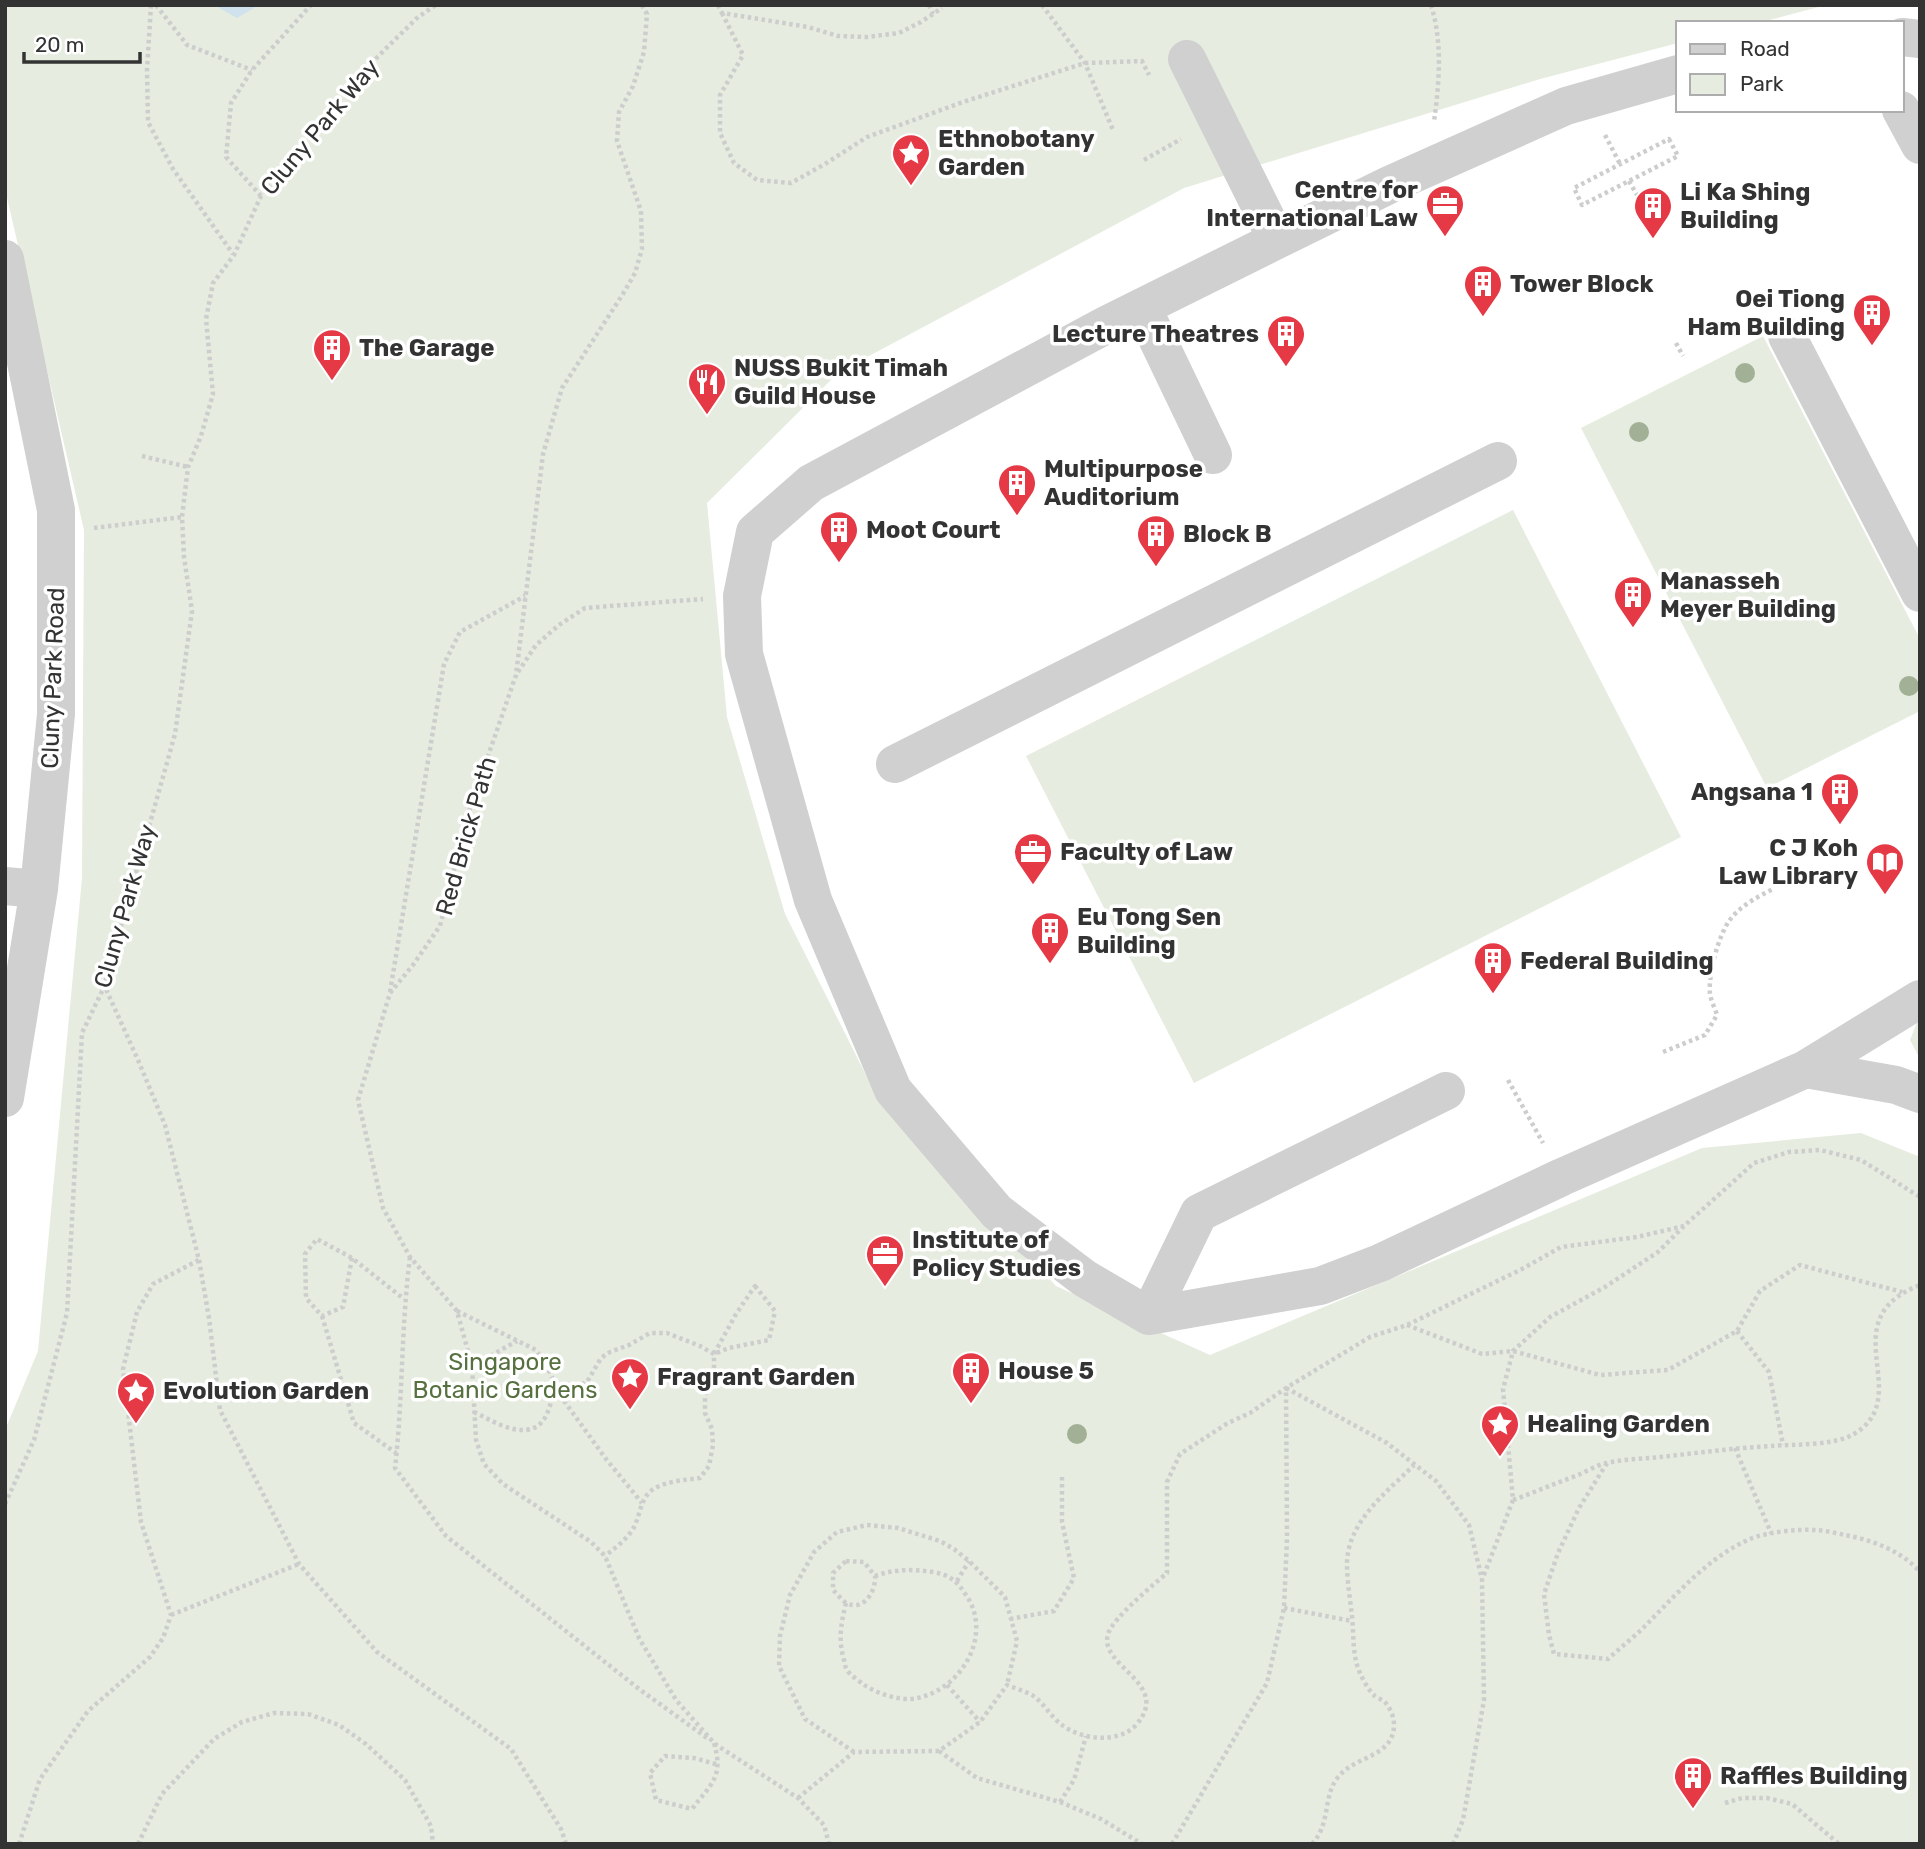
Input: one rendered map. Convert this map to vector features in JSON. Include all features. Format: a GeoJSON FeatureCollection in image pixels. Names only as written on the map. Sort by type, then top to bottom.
{"type":"FeatureCollection","features":[{"type":"Feature","properties":{"kind":"street"},"geometry":{"type":"LineString","coordinates":[[1187,59],[1277,240]]}},
{"type":"Feature","properties":{"kind":"street"},"geometry":{"type":"LineString","coordinates":[[1676,75],[1566,106],[1389,185],[1142,307],[811,484],[755,532],[742,596],[744,654],[813,900],[893,1090],[997,1212],[1084,1278],[1149,1316],[1320,1286],[1380,1263],[1562,1177],[1806,1069],[1920,999]]}},
{"type":"Feature","properties":{"kind":"street"},"geometry":{"type":"LineString","coordinates":[[1902,112],[1920,145]]}},
{"type":"Feature","properties":{"kind":"street","name":"Cluny Park Road"},"geometry":{"type":"LineString","coordinates":[[5,259],[56,510],[56,714],[22,887],[5,1098]]}},
{"type":"Feature","properties":{"kind":"street"},"geometry":{"type":"LineString","coordinates":[[1142,307],[1213,455]]}},
{"type":"Feature","properties":{"kind":"street"},"geometry":{"type":"LineString","coordinates":[[1787,336],[1920,593]]}},
{"type":"Feature","properties":{"kind":"street"},"geometry":{"type":"LineString","coordinates":[[895,764],[955,741],[1286,567],[1498,461]]}},
{"type":"Feature","properties":{"kind":"street"},"geometry":{"type":"LineString","coordinates":[[1286,567],[1297,590],[1461,508]]}},
{"type":"Feature","properties":{"kind":"street"},"geometry":{"type":"LineString","coordinates":[[1806,1069],[1896,1085],[1920,1094]]}},
{"type":"Feature","properties":{"kind":"street"},"geometry":{"type":"LineString","coordinates":[[1149,1316],[1199,1213],[1446,1091]]}},
{"type":"Feature","properties":{"kind":"path"},"geometry":{"type":"LineString","coordinates":[[154,5],[187,45],[252,70]]}},
{"type":"Feature","properties":{"kind":"path"},"geometry":{"type":"LineString","coordinates":[[154,5],[147,70],[148,122],[173,169],[234,255]]}},
{"type":"Feature","properties":{"kind":"path"},"geometry":{"type":"LineString","coordinates":[[261,196],[226,157],[231,103],[252,70],[311,5]]}},
{"type":"Feature","properties":{"kind":"path","name":"Cluny Park Way"},"geometry":{"type":"LineString","coordinates":[[5,1504],[34,1440],[67,1313],[82,1033],[104,987],[175,734],[192,611],[184,557],[182,517],[188,467],[201,436],[213,394],[206,319],[214,283],[234,255],[261,196],[356,78],[418,17],[436,5]]}},
{"type":"Feature","properties":{"kind":"path","name":"Red Brick Path"},"geometry":{"type":"LineString","coordinates":[[642,5],[647,14],[644,52],[633,86],[619,112],[617,141],[641,211],[642,249],[635,273],[623,294],[562,388],[543,454],[516,675],[468,814],[440,926],[390,993],[358,1100],[383,1208],[410,1257],[457,1311],[472,1366],[476,1440],[484,1464],[503,1484],[591,1542],[605,1556],[639,1638],[676,1700],[715,1744],[798,1798],[824,1825],[830,1844]]}},
{"type":"Feature","properties":{"kind":"path"},"geometry":{"type":"LineString","coordinates":[[718,5],[743,55],[720,95],[720,133],[734,163],[757,180],[791,183],[867,137],[963,102],[1085,63]]}},
{"type":"Feature","properties":{"kind":"path"},"geometry":{"type":"LineString","coordinates":[[929,5],[933,14]]}},
{"type":"Feature","properties":{"kind":"path"},"geometry":{"type":"LineString","coordinates":[[1042,5],[1085,63],[1113,130]]}},
{"type":"Feature","properties":{"kind":"path"},"geometry":{"type":"LineString","coordinates":[[1428,168],[1438,90],[1439,54],[1431,5]]}},
{"type":"Feature","properties":{"kind":"path"},"geometry":{"type":"LineString","coordinates":[[722,13],[808,27],[838,36],[867,37],[899,33],[942,8]]}},
{"type":"Feature","properties":{"kind":"path"},"geometry":{"type":"LineString","coordinates":[[1144,160],[1181,139]]}},
{"type":"Feature","properties":{"kind":"path"},"geometry":{"type":"LineString","coordinates":[[1669,139],[1678,156],[1629,181],[1582,205],[1574,188],[1669,139]]}},
{"type":"Feature","properties":{"kind":"path"},"geometry":{"type":"LineString","coordinates":[[1629,181],[1636,195]]}},
{"type":"Feature","properties":{"kind":"path"},"geometry":{"type":"LineString","coordinates":[[1676,343],[1683,356]]}},
{"type":"Feature","properties":{"kind":"path"},"geometry":{"type":"LineString","coordinates":[[142,456],[188,467]]}},
{"type":"Feature","properties":{"kind":"path"},"geometry":{"type":"LineString","coordinates":[[84,530],[182,517]]}},
{"type":"Feature","properties":{"kind":"path"},"geometry":{"type":"LineString","coordinates":[[390,993],[444,664],[460,632],[525,596]]}},
{"type":"Feature","properties":{"kind":"path"},"geometry":{"type":"LineString","coordinates":[[516,675],[536,645],[559,625],[585,608],[742,596]]}},
{"type":"Feature","properties":{"kind":"path"},"geometry":{"type":"LineString","coordinates":[[1663,1052],[1705,1035],[1717,1015],[1710,995],[1712,970],[1721,936],[1730,919],[1752,900],[1773,889]]}},
{"type":"Feature","properties":{"kind":"path"},"geometry":{"type":"LineString","coordinates":[[104,987],[165,1125],[199,1260],[220,1410],[299,1564],[377,1652],[511,1749],[561,1829],[566,1844]]}},
{"type":"Feature","properties":{"kind":"path"},"geometry":{"type":"LineString","coordinates":[[1508,1080],[1562,1177]]}},
{"type":"Feature","properties":{"kind":"path"},"geometry":{"type":"LineString","coordinates":[[1482,1580],[1513,1500],[1503,1389],[1513,1351],[1550,1317],[1605,1287],[1658,1252],[1754,1163],[1788,1152],[1820,1150],[1861,1160],[1920,1197]]}},
{"type":"Feature","properties":{"kind":"path"},"geometry":{"type":"LineString","coordinates":[[1007,1685],[1031,1694],[1045,1705],[1062,1725],[1086,1736],[1111,1739],[1133,1728],[1144,1712],[1144,1692],[1139,1682],[1110,1653],[1107,1640],[1111,1627],[1167,1573],[1167,1482],[1180,1454],[1370,1338],[1407,1325],[1522,1269],[1560,1247],[1637,1237],[1684,1226]]}},
{"type":"Feature","properties":{"kind":"path"},"geometry":{"type":"LineString","coordinates":[[397,1454],[354,1423],[322,1316],[306,1298],[305,1254],[317,1239],[352,1258],[404,1300]]}},
{"type":"Feature","properties":{"kind":"path"},"geometry":{"type":"LineString","coordinates":[[410,1257],[404,1300],[395,1468],[446,1536],[639,1689],[715,1744],[719,1765],[715,1778],[692,1809],[656,1800],[650,1773],[665,1756],[694,1758],[719,1765]]}},
{"type":"Feature","properties":{"kind":"path"},"geometry":{"type":"LineString","coordinates":[[322,1316],[343,1307],[352,1258]]}},
{"type":"Feature","properties":{"kind":"path"},"geometry":{"type":"LineString","coordinates":[[19,1844],[40,1779],[88,1711],[150,1657],[163,1638],[171,1615],[141,1522],[123,1369],[137,1312],[153,1284],[199,1260]]}},
{"type":"Feature","properties":{"kind":"path"},"geometry":{"type":"LineString","coordinates":[[1407,1325],[1482,1354],[1513,1351],[1600,1375],[1668,1370],[1737,1331],[1760,1290],[1800,1265],[1902,1292]]}},
{"type":"Feature","properties":{"kind":"path"},"geometry":{"type":"LineString","coordinates":[[1513,1500],[1606,1463],[1735,1448],[1838,1441],[1855,1434],[1868,1422],[1877,1406],[1880,1388],[1875,1337],[1879,1319],[1888,1303],[1902,1292],[1920,1285]]}},
{"type":"Feature","properties":{"kind":"path"},"geometry":{"type":"LineString","coordinates":[[605,1556],[632,1530],[642,1503],[651,1491],[662,1485],[700,1478],[709,1466],[713,1445],[712,1429],[705,1413],[705,1396],[714,1354],[755,1286],[775,1311],[769,1340],[729,1348],[714,1354]]}},
{"type":"Feature","properties":{"kind":"path"},"geometry":{"type":"LineString","coordinates":[[457,1311],[536,1350],[545,1362],[554,1387],[642,1503]]}},
{"type":"Feature","properties":{"kind":"path"},"geometry":{"type":"LineString","coordinates":[[1737,1331],[1769,1372],[1783,1445]]}},
{"type":"Feature","properties":{"kind":"path"},"geometry":{"type":"LineString","coordinates":[[554,1387],[570,1389],[587,1382],[601,1358],[650,1333],[667,1333],[714,1354]]}},
{"type":"Feature","properties":{"kind":"path"},"geometry":{"type":"LineString","coordinates":[[472,1366],[518,1341]]}},
{"type":"Feature","properties":{"kind":"path"},"geometry":{"type":"LineString","coordinates":[[474,1412],[509,1429],[528,1430],[541,1423],[554,1387]]}},
{"type":"Feature","properties":{"kind":"path"},"geometry":{"type":"LineString","coordinates":[[1286,1388],[1387,1443],[1436,1481],[1469,1525],[1482,1580],[1483,1700],[1463,1820],[1453,1844]]}},
{"type":"Feature","properties":{"kind":"path"},"geometry":{"type":"LineString","coordinates":[[1172,1844],[1267,1683],[1284,1608],[1287,1538],[1286,1388]]}},
{"type":"Feature","properties":{"kind":"path"},"geometry":{"type":"LineString","coordinates":[[1735,1448],[1771,1533]]}},
{"type":"Feature","properties":{"kind":"path"},"geometry":{"type":"LineString","coordinates":[[1606,1463],[1573,1519],[1544,1594],[1554,1654],[1608,1659],[1642,1630],[1714,1559],[1751,1539],[1771,1533],[1814,1530],[1866,1539],[1897,1553],[1920,1572]]}},
{"type":"Feature","properties":{"kind":"path"},"geometry":{"type":"LineString","coordinates":[[1312,1844],[1326,1820],[1328,1801],[1336,1778],[1345,1769],[1379,1752],[1387,1746],[1392,1737],[1394,1727],[1390,1709],[1384,1701],[1375,1696],[1360,1674],[1353,1648],[1347,1562],[1351,1540],[1361,1520],[1415,1465]]}},
{"type":"Feature","properties":{"kind":"path"},"geometry":{"type":"LineString","coordinates":[[1010,1619],[1054,1611],[1073,1578],[1062,1522],[1062,1477]]}},
{"type":"Feature","properties":{"kind":"path"},"geometry":{"type":"LineString","coordinates":[[867,1525],[898,1528],[919,1534],[954,1549],[969,1561],[1005,1597],[1017,1641],[1007,1685],[980,1722],[939,1751],[854,1752],[805,1719],[779,1666],[780,1636],[790,1595],[814,1552],[837,1532],[867,1525]]}},
{"type":"Feature","properties":{"kind":"path"},"geometry":{"type":"LineString","coordinates":[[846,1561],[864,1562],[875,1576],[874,1592],[869,1598],[854,1605],[846,1603],[833,1590],[833,1573],[846,1561]]}},
{"type":"Feature","properties":{"kind":"path"},"geometry":{"type":"LineString","coordinates":[[957,1581],[969,1561]]}},
{"type":"Feature","properties":{"kind":"path"},"geometry":{"type":"LineString","coordinates":[[171,1615],[299,1564]]}},
{"type":"Feature","properties":{"kind":"path"},"geometry":{"type":"LineString","coordinates":[[846,1603],[841,1623],[840,1647],[847,1670],[862,1684],[879,1694],[917,1698],[947,1685],[961,1671],[977,1639],[977,1620],[969,1599],[957,1581],[941,1573],[891,1570],[875,1576]]}},
{"type":"Feature","properties":{"kind":"path"},"geometry":{"type":"LineString","coordinates":[[1284,1608],[1352,1621]]}},
{"type":"Feature","properties":{"kind":"path"},"geometry":{"type":"LineString","coordinates":[[947,1685],[980,1722]]}},
{"type":"Feature","properties":{"kind":"path"},"geometry":{"type":"LineString","coordinates":[[138,1844],[162,1794],[214,1739],[242,1722],[274,1713],[308,1714],[339,1725],[366,1744],[405,1780],[431,1826],[433,1844]]}},
{"type":"Feature","properties":{"kind":"path"},"geometry":{"type":"LineString","coordinates":[[1060,1802],[1074,1780],[1086,1736]]}},
{"type":"Feature","properties":{"kind":"path"},"geometry":{"type":"LineString","coordinates":[[939,1751],[977,1778],[1060,1802],[1101,1819],[1142,1844]]}},
{"type":"Feature","properties":{"kind":"path"},"geometry":{"type":"LineString","coordinates":[[798,1798],[854,1752]]}},
{"type":"Feature","properties":{"kind":"path"},"geometry":{"type":"LineString","coordinates":[[1725,1803],[1742,1798],[1767,1798],[1792,1804],[1839,1844]]}},
{"type":"Feature","properties":{"kind":"green space","name":"Singapore Botanic Gardens"},"geometry":{"type":"Polygon","coordinates":[[[5,5],[1826,5],[1766,21],[1676,21],[1676,44],[1540,79],[1184,188],[839,372],[707,503],[727,717],[785,914],[870,1083],[1056,1286],[1210,1355],[1702,1148],[1861,1133],[1920,1157],[1920,1844],[5,1844],[5,1430],[38,1351],[82,878],[84,530],[5,189],[5,5]]]}},
{"type":"Feature","properties":{"kind":"green space"},"geometry":{"type":"Polygon","coordinates":[[[1763,336],[1920,639],[1920,711],[1767,788],[1581,428],[1763,336]]]}},
{"type":"Feature","properties":{"kind":"green space"},"geometry":{"type":"Polygon","coordinates":[[[1513,510],[1681,837],[1194,1083],[1026,756],[1513,510]]]}},
{"type":"Feature","properties":{"kind":"green space"},"geometry":{"type":"Polygon","coordinates":[[[1920,1015],[1920,1059],[1910,1040],[1920,1015]]]}},
{"type":"Feature","properties":{"kind":"water"},"geometry":{"type":"Polygon","coordinates":[[[214,5],[259,5],[237,18],[214,5]]]}},
{"type":"Feature","properties":{"kind":"place","name":"Ethnobotany Garden"},"geometry":{"type":"Point","coordinates":[911,187]}},
{"type":"Feature","properties":{"kind":"place","name":"Centre for International Law"},"geometry":{"type":"Point","coordinates":[1445,238]}},
{"type":"Feature","properties":{"kind":"place","name":"Li Ka Shing Building"},"geometry":{"type":"Point","coordinates":[1653,240]}},
{"type":"Feature","properties":{"kind":"place","name":"Tower Block"},"geometry":{"type":"Point","coordinates":[1483,318]}},
{"type":"Feature","properties":{"kind":"place","name":"Oei Tiong Ham Building"},"geometry":{"type":"Point","coordinates":[1872,347]}},
{"type":"Feature","properties":{"kind":"place","name":"Lecture Theatres"},"geometry":{"type":"Point","coordinates":[1286,368]}},
{"type":"Feature","properties":{"kind":"place","name":"The Garage"},"geometry":{"type":"Point","coordinates":[332,382]}},
{"type":"Feature","properties":{"kind":"place","name":"NUSS Bukit Timah Guild House"},"geometry":{"type":"Point","coordinates":[707,416]}},
{"type":"Feature","properties":{"kind":"place","name":"Multipurpose Auditorium"},"geometry":{"type":"Point","coordinates":[1017,517]}},
{"type":"Feature","properties":{"kind":"place","name":"Moot Court"},"geometry":{"type":"Point","coordinates":[839,564]}},
{"type":"Feature","properties":{"kind":"place","name":"Block B"},"geometry":{"type":"Point","coordinates":[1156,568]}},
{"type":"Feature","properties":{"kind":"place","name":"Manasseh Meyer Building"},"geometry":{"type":"Point","coordinates":[1633,629]}},
{"type":"Feature","properties":{"kind":"place","name":"Angsana 1"},"geometry":{"type":"Point","coordinates":[1840,826]}},
{"type":"Feature","properties":{"kind":"place","name":"Faculty of Law"},"geometry":{"type":"Point","coordinates":[1033,886]}},
{"type":"Feature","properties":{"kind":"place","name":"C J Koh Law Library"},"geometry":{"type":"Point","coordinates":[1885,896]}},
{"type":"Feature","properties":{"kind":"place","name":"Eu Tong Sen Building"},"geometry":{"type":"Point","coordinates":[1050,965]}},
{"type":"Feature","properties":{"kind":"place","name":"Federal Building"},"geometry":{"type":"Point","coordinates":[1493,995]}},
{"type":"Feature","properties":{"kind":"place","name":"Institute of Policy Studies"},"geometry":{"type":"Point","coordinates":[885,1288]}},
{"type":"Feature","properties":{"kind":"place","name":"House 5"},"geometry":{"type":"Point","coordinates":[971,1405]}},
{"type":"Feature","properties":{"kind":"place","name":"Fragrant Garden"},"geometry":{"type":"Point","coordinates":[630,1411]}},
{"type":"Feature","properties":{"kind":"place","name":"Evolution Garden"},"geometry":{"type":"Point","coordinates":[136,1425]}},
{"type":"Feature","properties":{"kind":"place","name":"Healing Garden"},"geometry":{"type":"Point","coordinates":[1500,1458]}},
{"type":"Feature","properties":{"kind":"place","name":"Raffles Building"},"geometry":{"type":"Point","coordinates":[1693,1810]}}]}
